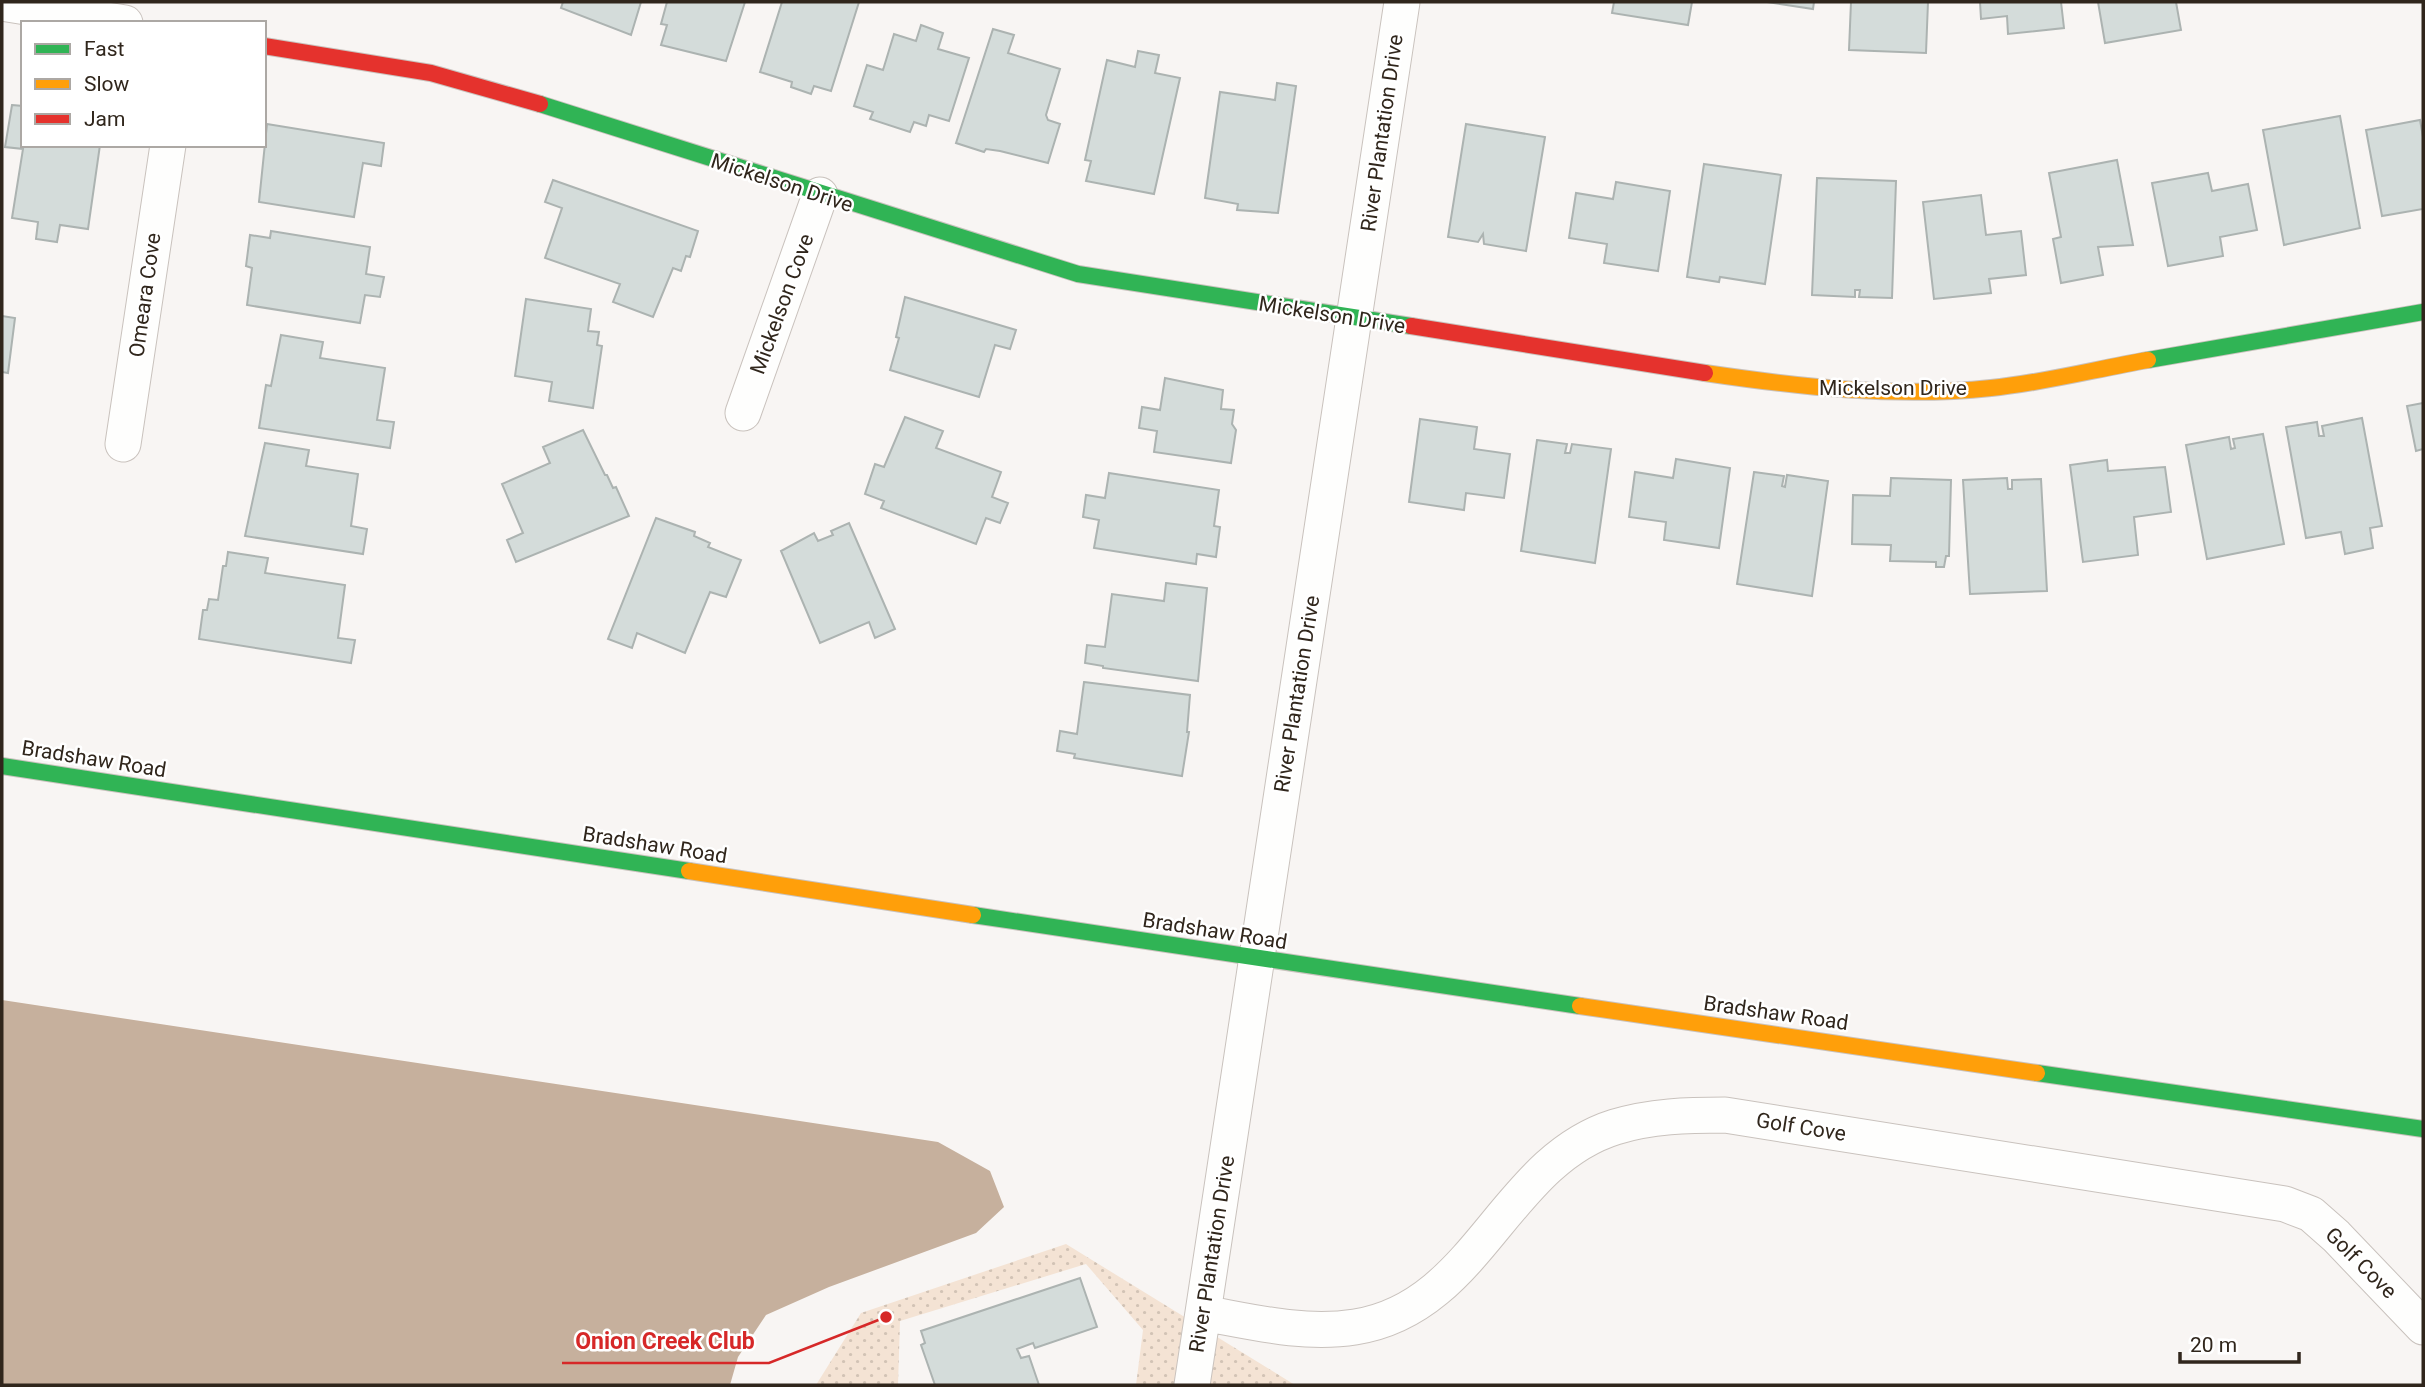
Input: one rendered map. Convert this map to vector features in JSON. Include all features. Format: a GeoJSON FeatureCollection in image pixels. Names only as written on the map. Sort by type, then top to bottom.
{"type":"FeatureCollection","features":[{"type":"Feature","properties":{"kind":"street","name":"River Plantation Drive"},"geometry":{"type":"LineString","coordinates":[[1192,1385],[1402,2]]}},
{"type":"Feature","properties":{"kind":"street"},"geometry":{"type":"LineString","coordinates":[[2,3],[113,21]]}},
{"type":"Feature","properties":{"kind":"street","name":"Mickelson Drive"},"geometry":{"type":"LineString","coordinates":[[266,46],[431,73],[494,89],[820,195],[1077,274],[1765,382],[1822,389],[1942,391],[2048,380],[2423,312]]}},
{"type":"Feature","properties":{"kind":"street","name":"Omeara Cove"},"geometry":{"type":"LineString","coordinates":[[123,444],[168,147]]}},
{"type":"Feature","properties":{"kind":"street","name":"Mickelson Cove"},"geometry":{"type":"LineString","coordinates":[[743,413],[820,195]]}},
{"type":"Feature","properties":{"kind":"street","name":"Bradshaw Road"},"geometry":{"type":"LineString","coordinates":[[2,766],[1256,958],[2423,1129]]}},
{"type":"Feature","properties":{"kind":"street","name":"Golf Cove"},"geometry":{"type":"LineString","coordinates":[[1203,1314],[1317,1331],[1357,1327],[1391,1318],[1426,1300],[1452,1279],[1539,1174],[1578,1146],[1613,1128],[1655,1118],[1725,1115],[2285,1204],[2311,1214],[2336,1236],[2423,1327]]}},
{"type":"Feature","properties":{"kind":"shaded area"},"geometry":{"type":"Polygon","coordinates":[[[2,1000],[938,1142],[990,1171],[1004,1207],[976,1233],[829,1287],[766,1315],[738,1357],[730,1385],[2,1385],[2,1000]]]}},
{"type":"Feature","properties":{"kind":"shaded area"},"geometry":{"type":"Polygon","coordinates":[[[1066,1244],[1295,1385],[1136,1385],[1143,1330],[1086,1264],[900,1321],[898,1385],[816,1385],[861,1313],[1066,1244]]]}},
{"type":"Feature","properties":{"kind":"building"},"geometry":{"type":"Polygon","coordinates":[[[563,2],[641,2],[631,35],[561,8],[563,2]]]}},
{"type":"Feature","properties":{"kind":"building"},"geometry":{"type":"Polygon","coordinates":[[[667,2],[745,2],[726,61],[661,45],[667,25],[661,24],[667,2]]]}},
{"type":"Feature","properties":{"kind":"building"},"geometry":{"type":"Polygon","coordinates":[[[782,2],[859,2],[831,91],[814,86],[811,94],[791,87],[792,82],[760,72],[782,2]]]}},
{"type":"Feature","properties":{"kind":"building"},"geometry":{"type":"Polygon","coordinates":[[[1614,2],[1692,2],[1688,25],[1612,13],[1614,2]]]}},
{"type":"Feature","properties":{"kind":"building"},"geometry":{"type":"Polygon","coordinates":[[[1767,2],[1814,2],[1813,9],[1767,2]]]}},
{"type":"Feature","properties":{"kind":"building"},"geometry":{"type":"Polygon","coordinates":[[[1851,2],[1928,2],[1926,53],[1849,50],[1851,2]]]}},
{"type":"Feature","properties":{"kind":"building"},"geometry":{"type":"Polygon","coordinates":[[[1980,2],[2061,2],[2064,28],[2008,34],[2007,16],[1981,19],[1980,2]]]}},
{"type":"Feature","properties":{"kind":"building"},"geometry":{"type":"Polygon","coordinates":[[[2098,2],[2176,2],[2181,30],[2105,43],[2098,2]]]}},
{"type":"Feature","properties":{"kind":"building"},"geometry":{"type":"Polygon","coordinates":[[[921,25],[943,33],[938,49],[969,58],[949,121],[929,115],[926,126],[914,122],[910,132],[870,119],[873,112],[854,106],[867,65],[883,70],[894,34],[916,41],[921,25]]]}},
{"type":"Feature","properties":{"kind":"building"},"geometry":{"type":"Polygon","coordinates":[[[993,29],[1014,35],[1008,53],[1060,69],[1046,115],[1048,120],[1060,124],[1048,163],[1000,151],[986,149],[984,152],[956,143],[993,29]]]}},
{"type":"Feature","properties":{"kind":"building"},"geometry":{"type":"Polygon","coordinates":[[[1138,51],[1159,55],[1155,73],[1180,78],[1154,194],[1086,181],[1091,161],[1085,160],[1107,60],[1135,67],[1138,51]]]}},
{"type":"Feature","properties":{"kind":"building"},"geometry":{"type":"Polygon","coordinates":[[[1277,83],[1296,86],[1278,213],[1237,210],[1238,204],[1205,198],[1220,92],[1275,100],[1277,83]]]}},
{"type":"Feature","properties":{"kind":"building"},"geometry":{"type":"Polygon","coordinates":[[[12,105],[21,106],[21,147],[100,147],[88,229],[60,225],[57,242],[36,239],[38,222],[12,218],[23,149],[5,147],[12,105]]]}},
{"type":"Feature","properties":{"kind":"building"},"geometry":{"type":"Polygon","coordinates":[[[2340,116],[2360,228],[2284,245],[2263,130],[2340,116]]]}},
{"type":"Feature","properties":{"kind":"building"},"geometry":{"type":"Polygon","coordinates":[[[2420,120],[2423,137],[2423,209],[2382,216],[2366,130],[2420,120]]]}},
{"type":"Feature","properties":{"kind":"building"},"geometry":{"type":"Polygon","coordinates":[[[267,124],[384,143],[381,166],[363,163],[354,217],[259,202],[267,124]]]}},
{"type":"Feature","properties":{"kind":"building"},"geometry":{"type":"Polygon","coordinates":[[[1466,124],[1545,137],[1526,251],[1484,244],[1483,234],[1478,242],[1448,237],[1466,124]]]}},
{"type":"Feature","properties":{"kind":"building"},"geometry":{"type":"Polygon","coordinates":[[[2117,160],[2133,245],[2098,247],[2103,275],[2061,283],[2053,239],[2061,237],[2049,173],[2117,160]]]}},
{"type":"Feature","properties":{"kind":"building"},"geometry":{"type":"Polygon","coordinates":[[[1704,164],[1781,175],[1765,284],[1720,277],[1719,282],[1687,277],[1704,164]]]}},
{"type":"Feature","properties":{"kind":"building"},"geometry":{"type":"Polygon","coordinates":[[[2208,173],[2212,191],[2248,184],[2257,230],[2220,237],[2223,256],[2168,266],[2152,183],[2208,173]]]}},
{"type":"Feature","properties":{"kind":"building"},"geometry":{"type":"Polygon","coordinates":[[[1817,178],[1896,181],[1892,298],[1859,297],[1860,290],[1855,290],[1855,297],[1812,295],[1817,178]]]}},
{"type":"Feature","properties":{"kind":"building"},"geometry":{"type":"Polygon","coordinates":[[[553,180],[698,231],[690,257],[686,256],[681,271],[673,268],[653,317],[613,302],[620,284],[545,258],[562,208],[545,202],[553,180]]]}},
{"type":"Feature","properties":{"kind":"building"},"geometry":{"type":"Polygon","coordinates":[[[1616,182],[1670,191],[1658,271],[1604,263],[1607,244],[1569,238],[1576,193],[1613,199],[1616,182]]]}},
{"type":"Feature","properties":{"kind":"building"},"geometry":{"type":"Polygon","coordinates":[[[1981,195],[1986,235],[2021,231],[2026,275],[1989,279],[1991,293],[1934,299],[1923,202],[1981,195]]]}},
{"type":"Feature","properties":{"kind":"building"},"geometry":{"type":"Polygon","coordinates":[[[271,231],[370,247],[366,274],[384,277],[380,297],[365,295],[360,323],[247,305],[252,268],[246,266],[250,235],[270,238],[271,231]]]}},
{"type":"Feature","properties":{"kind":"building"},"geometry":{"type":"Polygon","coordinates":[[[905,297],[1016,330],[1010,349],[995,345],[979,397],[890,370],[899,338],[896,337],[905,297]]]}},
{"type":"Feature","properties":{"kind":"building"},"geometry":{"type":"Polygon","coordinates":[[[526,299],[591,309],[588,331],[599,332],[597,345],[602,346],[593,408],[549,401],[552,382],[515,376],[526,299]]]}},
{"type":"Feature","properties":{"kind":"building"},"geometry":{"type":"Polygon","coordinates":[[[2,316],[15,318],[8,373],[2,372],[2,316]]]}},
{"type":"Feature","properties":{"kind":"building"},"geometry":{"type":"Polygon","coordinates":[[[281,335],[323,342],[320,358],[385,368],[377,420],[394,422],[390,448],[259,428],[266,385],[271,386],[281,335]]]}},
{"type":"Feature","properties":{"kind":"building"},"geometry":{"type":"Polygon","coordinates":[[[1165,378],[1223,390],[1221,409],[1234,410],[1232,424],[1236,430],[1231,463],[1154,452],[1157,431],[1139,428],[1142,407],[1160,410],[1165,378]]]}},
{"type":"Feature","properties":{"kind":"building"},"geometry":{"type":"Polygon","coordinates":[[[2423,403],[2423,449],[2416,451],[2407,406],[2423,403]]]}},
{"type":"Feature","properties":{"kind":"building"},"geometry":{"type":"Polygon","coordinates":[[[905,417],[943,431],[936,448],[1001,472],[992,497],[1008,503],[1000,523],[986,518],[976,544],[881,508],[884,501],[865,494],[875,464],[884,467],[905,417]]]}},
{"type":"Feature","properties":{"kind":"building"},"geometry":{"type":"Polygon","coordinates":[[[2362,418],[2382,526],[2370,528],[2373,548],[2345,554],[2341,532],[2306,538],[2286,427],[2317,422],[2319,436],[2324,436],[2322,426],[2362,418]]]}},
{"type":"Feature","properties":{"kind":"building"},"geometry":{"type":"Polygon","coordinates":[[[1420,419],[1477,427],[1474,449],[1510,454],[1504,498],[1466,493],[1464,510],[1409,502],[1420,419]]]}},
{"type":"Feature","properties":{"kind":"building"},"geometry":{"type":"Polygon","coordinates":[[[583,430],[605,475],[613,488],[616,487],[629,516],[516,562],[507,540],[523,533],[502,484],[550,463],[543,447],[583,430]]]}},
{"type":"Feature","properties":{"kind":"building"},"geometry":{"type":"Polygon","coordinates":[[[2263,434],[2284,544],[2207,559],[2186,445],[2229,437],[2231,449],[2235,448],[2233,439],[2263,434]]]}},
{"type":"Feature","properties":{"kind":"building"},"geometry":{"type":"Polygon","coordinates":[[[1537,440],[1567,444],[1565,453],[1570,453],[1572,444],[1611,449],[1595,563],[1521,551],[1537,440]]]}},
{"type":"Feature","properties":{"kind":"building"},"geometry":{"type":"Polygon","coordinates":[[[265,443],[309,450],[306,466],[358,474],[351,526],[367,529],[363,554],[245,536],[265,443]]]}},
{"type":"Feature","properties":{"kind":"building"},"geometry":{"type":"Polygon","coordinates":[[[1676,459],[1730,468],[1719,548],[1664,540],[1666,522],[1629,517],[1635,472],[1673,478],[1676,459]]]}},
{"type":"Feature","properties":{"kind":"building"},"geometry":{"type":"Polygon","coordinates":[[[2107,460],[2108,471],[2165,467],[2171,512],[2134,517],[2138,555],[2083,562],[2070,465],[2107,460]]]}},
{"type":"Feature","properties":{"kind":"building"},"geometry":{"type":"Polygon","coordinates":[[[1754,472],[1784,476],[1782,486],[1785,487],[1787,475],[1828,481],[1812,596],[1737,584],[1754,472]]]}},
{"type":"Feature","properties":{"kind":"building"},"geometry":{"type":"Polygon","coordinates":[[[1109,473],[1219,490],[1214,526],[1220,527],[1216,557],[1197,554],[1196,564],[1094,548],[1099,520],[1083,517],[1086,495],[1105,498],[1109,473]]]}},
{"type":"Feature","properties":{"kind":"building"},"geometry":{"type":"Polygon","coordinates":[[[1891,478],[1951,480],[1949,556],[1946,556],[1944,567],[1936,567],[1936,562],[1890,561],[1891,545],[1852,544],[1853,495],[1890,496],[1891,478]]]}},
{"type":"Feature","properties":{"kind":"building"},"geometry":{"type":"Polygon","coordinates":[[[2007,478],[2008,489],[2012,489],[2012,480],[2041,479],[2047,591],[1970,594],[1963,480],[2007,478]]]}},
{"type":"Feature","properties":{"kind":"building"},"geometry":{"type":"Polygon","coordinates":[[[656,518],[695,532],[694,536],[710,543],[708,547],[741,560],[726,597],[710,592],[685,653],[637,633],[632,648],[608,639],[656,518]]]}},
{"type":"Feature","properties":{"kind":"building"},"geometry":{"type":"Polygon","coordinates":[[[849,523],[895,629],[875,638],[869,622],[820,643],[781,551],[814,533],[818,541],[833,535],[831,531],[849,523]]]}},
{"type":"Feature","properties":{"kind":"building"},"geometry":{"type":"Polygon","coordinates":[[[228,552],[268,558],[265,573],[345,585],[338,638],[355,640],[351,663],[199,639],[203,610],[207,610],[209,599],[218,600],[228,552]]]}},
{"type":"Feature","properties":{"kind":"building"},"geometry":{"type":"Polygon","coordinates":[[[1166,583],[1207,588],[1198,681],[1103,668],[1085,663],[1087,645],[1105,647],[1112,594],[1164,601],[1166,583]]]}},
{"type":"Feature","properties":{"kind":"building"},"geometry":{"type":"Polygon","coordinates":[[[1084,682],[1190,695],[1189,732],[1182,776],[1074,758],[1075,754],[1057,751],[1060,731],[1077,734],[1084,682]]]}},
{"type":"Feature","properties":{"kind":"building"},"geometry":{"type":"Polygon","coordinates":[[[1080,1278],[1097,1327],[1035,1348],[1033,1343],[1017,1349],[1021,1358],[1029,1356],[1039,1385],[935,1385],[921,1345],[925,1343],[921,1331],[1080,1278]]]}},
{"type":"Feature","properties":{"kind":"traffic: fast"},"geometry":{"type":"LineString","coordinates":[[540,104],[1078,274],[1411,326]]}},
{"type":"Feature","properties":{"kind":"traffic: fast"},"geometry":{"type":"LineString","coordinates":[[2148,360],[2423,312]]}},
{"type":"Feature","properties":{"kind":"traffic: fast"},"geometry":{"type":"LineString","coordinates":[[2,766],[689,871]]}},
{"type":"Feature","properties":{"kind":"traffic: fast"},"geometry":{"type":"LineString","coordinates":[[973,915],[1580,1006]]}},
{"type":"Feature","properties":{"kind":"traffic: fast"},"geometry":{"type":"LineString","coordinates":[[2037,1073],[2423,1129]]}},
{"type":"Feature","properties":{"kind":"traffic: slow"},"geometry":{"type":"LineString","coordinates":[[1705,373],[1848,390],[1955,391],[2030,383],[2148,360]]}},
{"type":"Feature","properties":{"kind":"traffic: slow"},"geometry":{"type":"LineString","coordinates":[[689,871],[973,915]]}},
{"type":"Feature","properties":{"kind":"traffic: slow"},"geometry":{"type":"LineString","coordinates":[[1580,1006],[2037,1073]]}},
{"type":"Feature","properties":{"kind":"traffic: jam"},"geometry":{"type":"LineString","coordinates":[[266,46],[431,73],[540,104]]}},
{"type":"Feature","properties":{"kind":"traffic: jam"},"geometry":{"type":"LineString","coordinates":[[1411,326],[1705,373]]}},
{"type":"Feature","properties":{"kind":"place","name":"Onion Creek Club"},"geometry":{"type":"Point","coordinates":[886,1317]}}]}
